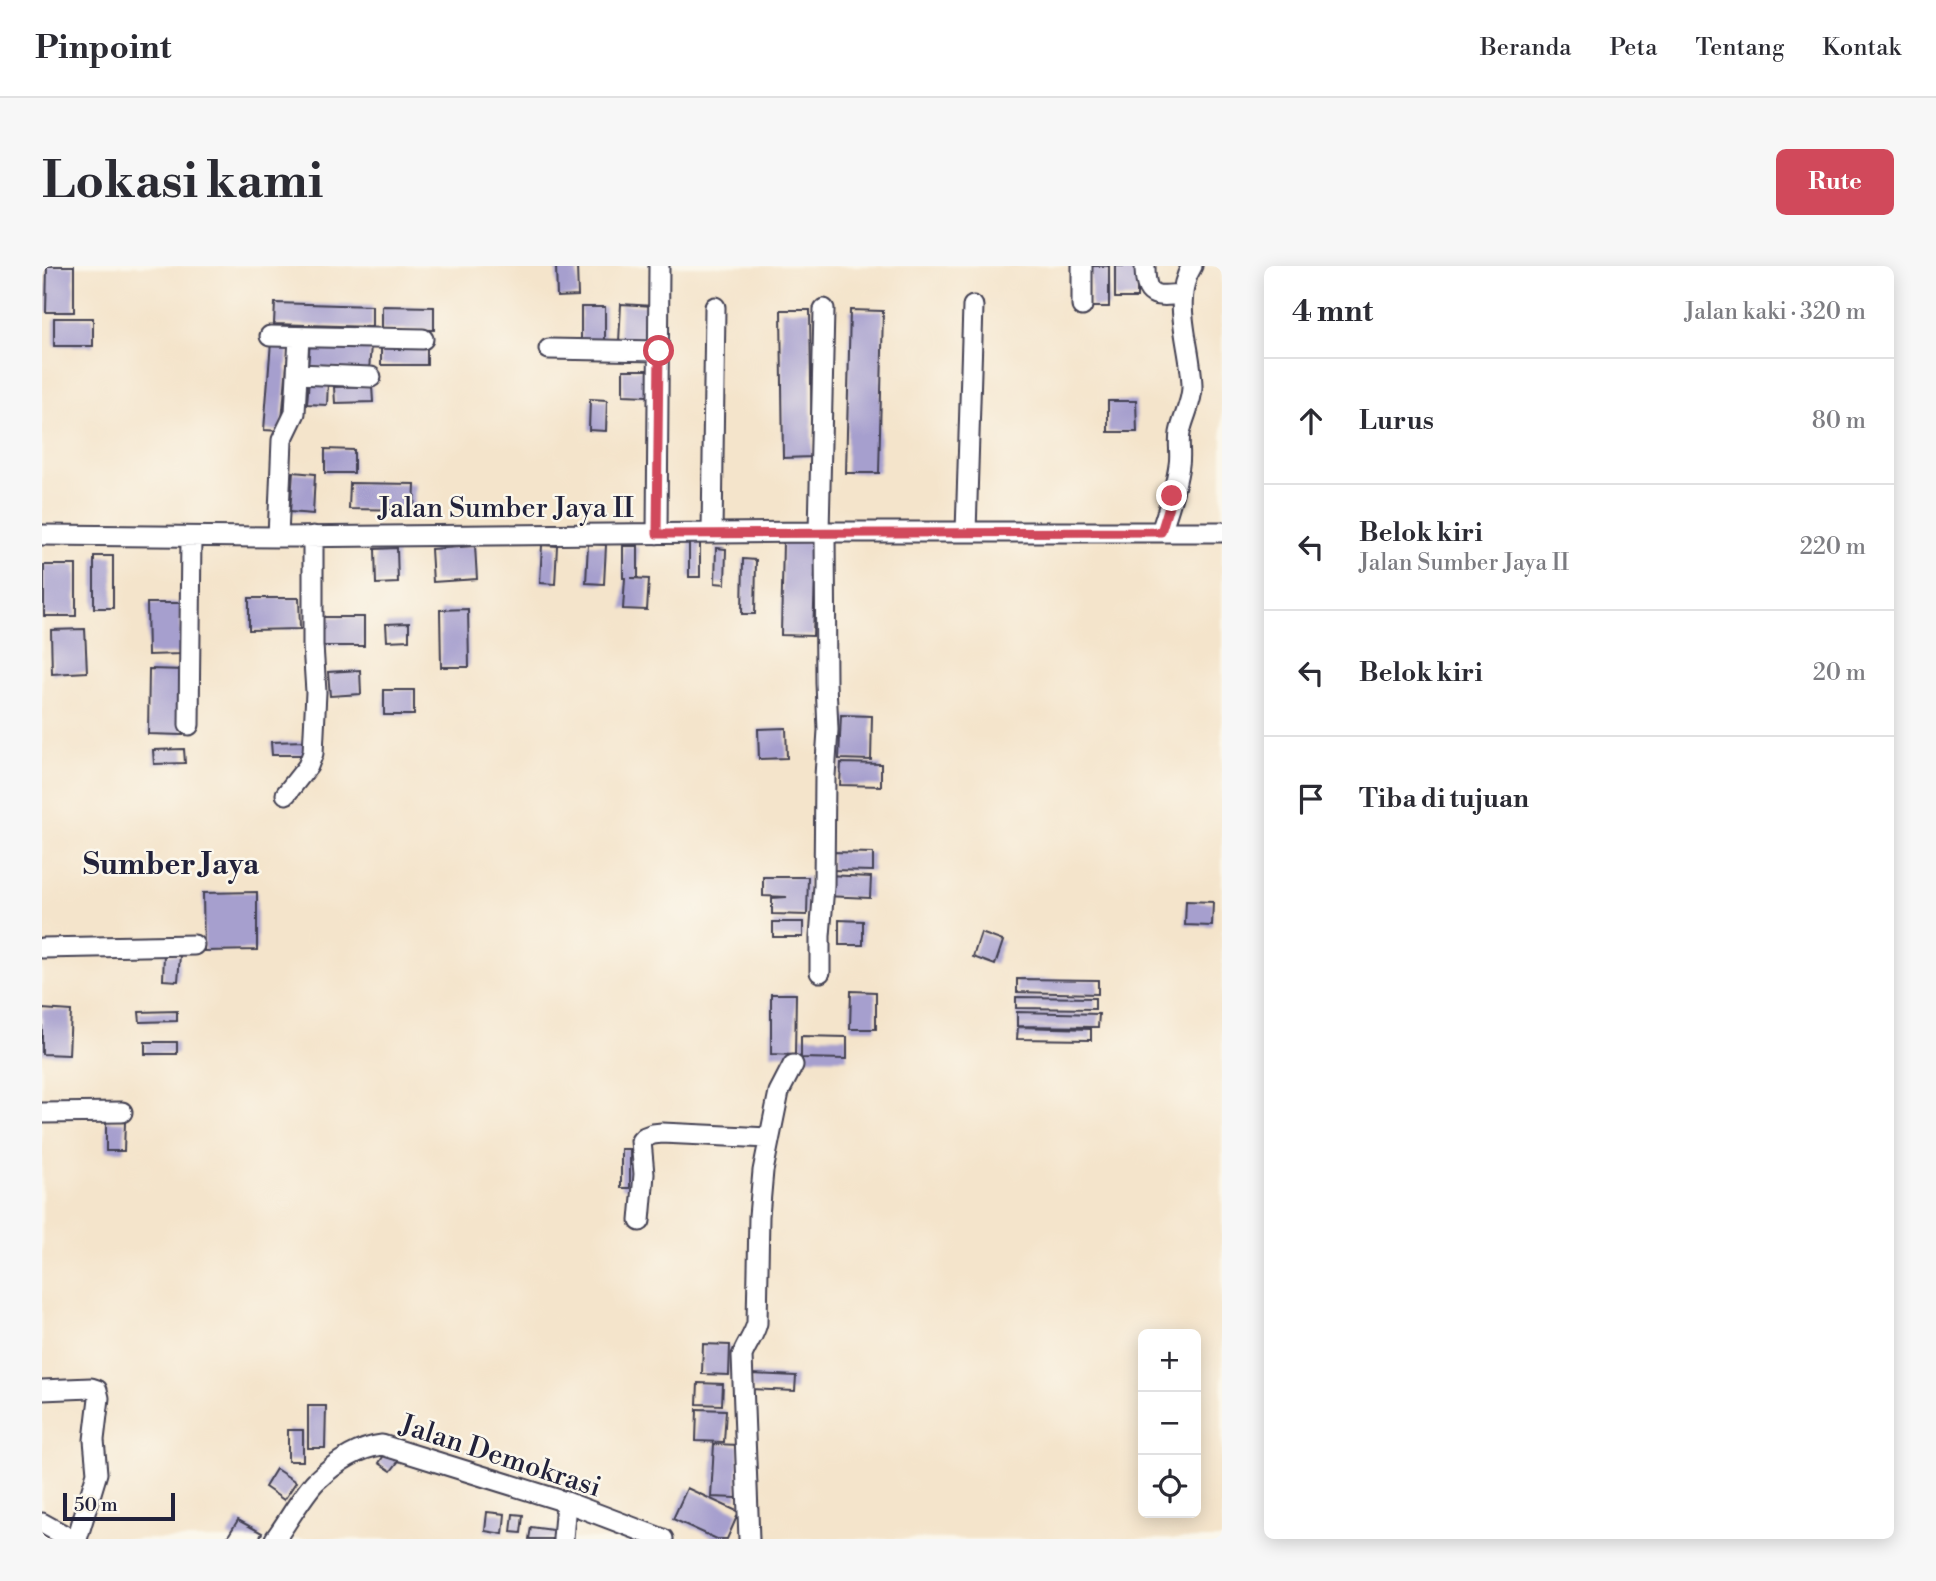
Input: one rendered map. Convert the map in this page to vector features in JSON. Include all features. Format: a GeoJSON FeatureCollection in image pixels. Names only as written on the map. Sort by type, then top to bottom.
{"type":"FeatureCollection","features":[{"type":"Feature","properties":{"kind":"street"},"geometry":{"type":"LineString","coordinates":[[657,534],[659,266]]}},
{"type":"Feature","properties":{"kind":"street"},"geometry":{"type":"LineString","coordinates":[[1082,266],[1082,306]]}},
{"type":"Feature","properties":{"kind":"street"},"geometry":{"type":"LineString","coordinates":[[1145,266],[1146,288],[1149,291],[1161,295],[1183,294]]}},
{"type":"Feature","properties":{"kind":"street"},"geometry":{"type":"LineString","coordinates":[[1161,532],[1177,479],[1180,436],[1192,388],[1183,294],[1192,266]]}},
{"type":"Feature","properties":{"kind":"street"},"geometry":{"type":"LineString","coordinates":[[966,532],[973,306]]}},
{"type":"Feature","properties":{"kind":"street"},"geometry":{"type":"LineString","coordinates":[[712,533],[715,307]]}},
{"type":"Feature","properties":{"kind":"street"},"geometry":{"type":"LineString","coordinates":[[820,972],[828,730],[822,532],[824,309]]}},
{"type":"Feature","properties":{"kind":"street"},"geometry":{"type":"LineString","coordinates":[[270,336],[424,339]]}},
{"type":"Feature","properties":{"kind":"street"},"geometry":{"type":"LineString","coordinates":[[278,537],[282,440],[295,412],[299,337]]}},
{"type":"Feature","properties":{"kind":"street"},"geometry":{"type":"LineString","coordinates":[[549,349],[659,351]]}},
{"type":"Feature","properties":{"kind":"street"},"geometry":{"type":"LineString","coordinates":[[298,374],[371,377]]}},
{"type":"Feature","properties":{"kind":"street","name":"Jalan Sumber Jaya II"},"geometry":{"type":"LineString","coordinates":[[42,535],[278,537],[822,532],[1222,532]]}},
{"type":"Feature","properties":{"kind":"street"},"geometry":{"type":"LineString","coordinates":[[286,794],[308,766],[313,753],[316,692],[313,536]]}},
{"type":"Feature","properties":{"kind":"street"},"geometry":{"type":"LineString","coordinates":[[189,725],[191,537]]}},
{"type":"Feature","properties":{"kind":"street"},"geometry":{"type":"LineString","coordinates":[[42,948],[194,945]]}},
{"type":"Feature","properties":{"kind":"street"},"geometry":{"type":"LineString","coordinates":[[749,1539],[741,1356],[757,1323],[763,1171],[779,1093],[793,1065]]}},
{"type":"Feature","properties":{"kind":"street"},"geometry":{"type":"LineString","coordinates":[[42,1113],[122,1112]]}},
{"type":"Feature","properties":{"kind":"street"},"geometry":{"type":"LineString","coordinates":[[640,1221],[644,1174],[641,1141],[645,1137],[662,1133],[686,1133],[769,1138]]}},
{"type":"Feature","properties":{"kind":"street"},"geometry":{"type":"LineString","coordinates":[[42,1390],[91,1388],[97,1390],[99,1398],[94,1440],[97,1473],[78,1539]]}},
{"type":"Feature","properties":{"kind":"street","name":"Jalan Demokrasi"},"geometry":{"type":"LineString","coordinates":[[275,1539],[315,1482],[353,1454],[367,1447],[382,1445],[566,1502],[663,1539]]}},
{"type":"Feature","properties":{"kind":"street"},"geometry":{"type":"LineString","coordinates":[[563,1539],[566,1502]]}},
{"type":"Feature","properties":{"kind":"street"},"geometry":{"type":"LineString","coordinates":[[42,1523],[71,1539]]}},
{"type":"Feature","properties":{"kind":"building"},"geometry":{"type":"Polygon","coordinates":[[[47,266],[74,266],[74,312],[46,312],[47,266]]]}},
{"type":"Feature","properties":{"kind":"building"},"geometry":{"type":"Polygon","coordinates":[[[556,266],[577,266],[578,296],[557,297],[556,266]]]}},
{"type":"Feature","properties":{"kind":"building"},"geometry":{"type":"Polygon","coordinates":[[[1091,266],[1109,266],[1109,307],[1091,307],[1091,266]]]}},
{"type":"Feature","properties":{"kind":"building"},"geometry":{"type":"Polygon","coordinates":[[[1115,266],[1137,266],[1137,298],[1115,298],[1115,266]]]}},
{"type":"Feature","properties":{"kind":"building"},"geometry":{"type":"Polygon","coordinates":[[[275,303],[372,306],[372,327],[274,324],[275,303]]]}},
{"type":"Feature","properties":{"kind":"building"},"geometry":{"type":"Polygon","coordinates":[[[621,304],[653,306],[651,343],[619,342],[621,304]]]}},
{"type":"Feature","properties":{"kind":"building"},"geometry":{"type":"Polygon","coordinates":[[[382,306],[434,307],[434,330],[382,329],[382,306]]]}},
{"type":"Feature","properties":{"kind":"building"},"geometry":{"type":"Polygon","coordinates":[[[581,307],[605,307],[605,344],[581,344],[581,307]]]}},
{"type":"Feature","properties":{"kind":"building"},"geometry":{"type":"Polygon","coordinates":[[[781,310],[810,310],[812,457],[783,458],[781,310]]]}},
{"type":"Feature","properties":{"kind":"building"},"geometry":{"type":"Polygon","coordinates":[[[850,310],[883,311],[879,473],[846,473],[850,310]]]}},
{"type":"Feature","properties":{"kind":"building"},"geometry":{"type":"Polygon","coordinates":[[[54,318],[93,318],[93,346],[54,346],[54,318]]]}},
{"type":"Feature","properties":{"kind":"building"},"geometry":{"type":"Polygon","coordinates":[[[310,341],[371,345],[369,371],[308,367],[310,341]]]}},
{"type":"Feature","properties":{"kind":"building"},"geometry":{"type":"Polygon","coordinates":[[[271,342],[289,343],[281,431],[264,430],[271,342]]]}},
{"type":"Feature","properties":{"kind":"building"},"geometry":{"type":"Polygon","coordinates":[[[381,348],[427,348],[427,365],[381,365],[381,348]]]}},
{"type":"Feature","properties":{"kind":"building"},"geometry":{"type":"Polygon","coordinates":[[[623,370],[649,370],[648,396],[623,395],[623,370]]]}},
{"type":"Feature","properties":{"kind":"building"},"geometry":{"type":"Polygon","coordinates":[[[309,380],[328,381],[327,405],[307,404],[309,380]]]}},
{"type":"Feature","properties":{"kind":"building"},"geometry":{"type":"Polygon","coordinates":[[[372,386],[373,402],[335,403],[334,387],[372,386]]]}},
{"type":"Feature","properties":{"kind":"building"},"geometry":{"type":"Polygon","coordinates":[[[590,399],[607,400],[606,431],[589,430],[590,399]]]}},
{"type":"Feature","properties":{"kind":"building"},"geometry":{"type":"Polygon","coordinates":[[[1108,401],[1136,401],[1137,432],[1108,432],[1108,401]]]}},
{"type":"Feature","properties":{"kind":"building"},"geometry":{"type":"Polygon","coordinates":[[[325,449],[354,450],[354,473],[325,473],[325,449]]]}},
{"type":"Feature","properties":{"kind":"building"},"geometry":{"type":"Polygon","coordinates":[[[293,472],[315,474],[313,514],[290,512],[293,472]]]}},
{"type":"Feature","properties":{"kind":"building"},"geometry":{"type":"Polygon","coordinates":[[[350,483],[415,484],[414,510],[349,509],[350,483]]]}},
{"type":"Feature","properties":{"kind":"building"},"geometry":{"type":"Polygon","coordinates":[[[689,539],[700,539],[700,577],[689,577],[689,539]]]}},
{"type":"Feature","properties":{"kind":"building"},"geometry":{"type":"Polygon","coordinates":[[[783,541],[816,542],[813,636],[781,635],[783,541]]]}},
{"type":"Feature","properties":{"kind":"building"},"geometry":{"type":"Polygon","coordinates":[[[588,544],[606,545],[604,584],[586,583],[588,544]]]}},
{"type":"Feature","properties":{"kind":"building"},"geometry":{"type":"Polygon","coordinates":[[[542,545],[557,546],[555,584],[540,583],[542,545]]]}},
{"type":"Feature","properties":{"kind":"building"},"geometry":{"type":"Polygon","coordinates":[[[475,546],[477,579],[433,582],[431,549],[475,546]]]}},
{"type":"Feature","properties":{"kind":"building"},"geometry":{"type":"Polygon","coordinates":[[[623,546],[638,546],[638,578],[631,578],[649,579],[647,610],[623,609],[623,546]]]}},
{"type":"Feature","properties":{"kind":"building"},"geometry":{"type":"Polygon","coordinates":[[[397,548],[398,583],[376,584],[375,549],[397,548]]]}},
{"type":"Feature","properties":{"kind":"building"},"geometry":{"type":"Polygon","coordinates":[[[716,548],[726,549],[725,584],[715,583],[716,548]]]}},
{"type":"Feature","properties":{"kind":"building"},"geometry":{"type":"Polygon","coordinates":[[[94,556],[113,556],[113,608],[94,608],[94,556]]]}},
{"type":"Feature","properties":{"kind":"building"},"geometry":{"type":"Polygon","coordinates":[[[743,559],[756,560],[755,614],[742,614],[743,559]]]}},
{"type":"Feature","properties":{"kind":"building"},"geometry":{"type":"Polygon","coordinates":[[[44,565],[76,565],[76,616],[44,616],[44,565]]]}},
{"type":"Feature","properties":{"kind":"building"},"geometry":{"type":"Polygon","coordinates":[[[249,598],[299,598],[300,629],[249,630],[249,598]]]}},
{"type":"Feature","properties":{"kind":"building"},"geometry":{"type":"Polygon","coordinates":[[[147,603],[181,603],[181,654],[148,655],[147,603]]]}},
{"type":"Feature","properties":{"kind":"building"},"geometry":{"type":"Polygon","coordinates":[[[468,609],[469,667],[441,667],[440,610],[468,609]]]}},
{"type":"Feature","properties":{"kind":"building"},"geometry":{"type":"Polygon","coordinates":[[[318,617],[364,617],[364,646],[318,646],[318,617]]]}},
{"type":"Feature","properties":{"kind":"building"},"geometry":{"type":"Polygon","coordinates":[[[409,623],[409,640],[387,641],[386,624],[409,623]]]}},
{"type":"Feature","properties":{"kind":"building"},"geometry":{"type":"Polygon","coordinates":[[[85,629],[87,672],[52,674],[51,630],[85,629]]]}},
{"type":"Feature","properties":{"kind":"building"},"geometry":{"type":"Polygon","coordinates":[[[149,669],[185,670],[183,735],[148,734],[149,669]]]}},
{"type":"Feature","properties":{"kind":"building"},"geometry":{"type":"Polygon","coordinates":[[[360,670],[361,694],[330,696],[328,672],[360,670]]]}},
{"type":"Feature","properties":{"kind":"building"},"geometry":{"type":"Polygon","coordinates":[[[384,690],[414,690],[414,715],[384,715],[384,690]]]}},
{"type":"Feature","properties":{"kind":"building"},"geometry":{"type":"Polygon","coordinates":[[[841,715],[872,716],[871,760],[839,759],[841,715]]]}},
{"type":"Feature","properties":{"kind":"building"},"geometry":{"type":"Polygon","coordinates":[[[786,728],[787,758],[759,759],[758,729],[786,728]]]}},
{"type":"Feature","properties":{"kind":"building"},"geometry":{"type":"Polygon","coordinates":[[[306,741],[306,755],[272,755],[271,742],[306,741]]]}},
{"type":"Feature","properties":{"kind":"building"},"geometry":{"type":"Polygon","coordinates":[[[184,749],[185,763],[154,764],[153,750],[184,749]]]}},
{"type":"Feature","properties":{"kind":"building"},"geometry":{"type":"Polygon","coordinates":[[[841,763],[881,764],[881,786],[840,785],[841,763]]]}},
{"type":"Feature","properties":{"kind":"building"},"geometry":{"type":"Polygon","coordinates":[[[831,852],[873,853],[873,871],[831,870],[831,852]]]}},
{"type":"Feature","properties":{"kind":"building"},"geometry":{"type":"Polygon","coordinates":[[[826,875],[871,877],[870,898],[825,896],[826,875]]]}},
{"type":"Feature","properties":{"kind":"building"},"geometry":{"type":"Polygon","coordinates":[[[763,877],[808,877],[807,915],[772,914],[772,898],[787,897],[763,896],[763,877]]]}},
{"type":"Feature","properties":{"kind":"building"},"geometry":{"type":"Polygon","coordinates":[[[257,892],[257,950],[204,951],[203,893],[257,892]]]}},
{"type":"Feature","properties":{"kind":"building"},"geometry":{"type":"Polygon","coordinates":[[[1186,901],[1213,902],[1212,926],[1185,925],[1186,901]]]}},
{"type":"Feature","properties":{"kind":"building"},"geometry":{"type":"Polygon","coordinates":[[[839,920],[863,921],[863,945],[839,945],[839,920]]]}},
{"type":"Feature","properties":{"kind":"building"},"geometry":{"type":"Polygon","coordinates":[[[773,922],[803,922],[803,937],[773,937],[773,922]]]}},
{"type":"Feature","properties":{"kind":"building"},"geometry":{"type":"Polygon","coordinates":[[[981,933],[1003,941],[995,965],[973,957],[981,933]]]}},
{"type":"Feature","properties":{"kind":"building"},"geometry":{"type":"Polygon","coordinates":[[[164,954],[180,955],[178,981],[163,980],[164,954]]]}},
{"type":"Feature","properties":{"kind":"building"},"geometry":{"type":"Polygon","coordinates":[[[1017,979],[1098,980],[1098,994],[1017,992],[1017,979]]]}},
{"type":"Feature","properties":{"kind":"building"},"geometry":{"type":"Polygon","coordinates":[[[851,991],[876,992],[876,1029],[850,1029],[851,991]]]}},
{"type":"Feature","properties":{"kind":"building"},"geometry":{"type":"Polygon","coordinates":[[[771,994],[796,994],[795,1055],[771,1054],[771,994]]]}},
{"type":"Feature","properties":{"kind":"building"},"geometry":{"type":"Polygon","coordinates":[[[1016,997],[1095,998],[1095,1009],[1016,1008],[1016,997]]]}},
{"type":"Feature","properties":{"kind":"building"},"geometry":{"type":"Polygon","coordinates":[[[42,1009],[71,1011],[69,1055],[42,1054],[42,1009]]]}},
{"type":"Feature","properties":{"kind":"building"},"geometry":{"type":"Polygon","coordinates":[[[177,1011],[177,1021],[140,1022],[139,1012],[177,1011]]]}},
{"type":"Feature","properties":{"kind":"building"},"geometry":{"type":"Polygon","coordinates":[[[1017,1012],[1099,1014],[1098,1027],[1017,1026],[1017,1012]]]}},
{"type":"Feature","properties":{"kind":"building"},"geometry":{"type":"Polygon","coordinates":[[[1018,1027],[1091,1029],[1091,1040],[1017,1039],[1018,1027]]]}},
{"type":"Feature","properties":{"kind":"building"},"geometry":{"type":"Polygon","coordinates":[[[801,1036],[847,1037],[847,1059],[801,1058],[801,1036]]]}},
{"type":"Feature","properties":{"kind":"building"},"geometry":{"type":"Polygon","coordinates":[[[145,1042],[177,1042],[177,1054],[145,1054],[145,1042]]]}},
{"type":"Feature","properties":{"kind":"building"},"geometry":{"type":"Polygon","coordinates":[[[106,1121],[125,1122],[124,1151],[106,1151],[106,1121]]]}},
{"type":"Feature","properties":{"kind":"building"},"geometry":{"type":"Polygon","coordinates":[[[621,1149],[630,1149],[630,1188],[621,1188],[621,1149]]]}},
{"type":"Feature","properties":{"kind":"building"},"geometry":{"type":"Polygon","coordinates":[[[703,1344],[730,1345],[729,1375],[702,1374],[703,1344]]]}},
{"type":"Feature","properties":{"kind":"building"},"geometry":{"type":"Polygon","coordinates":[[[752,1374],[796,1376],[795,1391],[751,1389],[752,1374]]]}},
{"type":"Feature","properties":{"kind":"building"},"geometry":{"type":"Polygon","coordinates":[[[698,1383],[723,1384],[722,1405],[697,1404],[698,1383]]]}},
{"type":"Feature","properties":{"kind":"building"},"geometry":{"type":"Polygon","coordinates":[[[308,1406],[326,1406],[325,1448],[308,1448],[308,1406]]]}},
{"type":"Feature","properties":{"kind":"building"},"geometry":{"type":"Polygon","coordinates":[[[697,1409],[726,1410],[724,1442],[696,1441],[697,1409]]]}},
{"type":"Feature","properties":{"kind":"building"},"geometry":{"type":"Polygon","coordinates":[[[288,1430],[303,1430],[303,1461],[288,1461],[288,1430]]]}},
{"type":"Feature","properties":{"kind":"building"},"geometry":{"type":"Polygon","coordinates":[[[714,1444],[739,1445],[737,1498],[711,1497],[714,1444]]]}},
{"type":"Feature","properties":{"kind":"building"},"geometry":{"type":"Polygon","coordinates":[[[388,1449],[401,1458],[391,1471],[379,1463],[388,1449]]]}},
{"type":"Feature","properties":{"kind":"building"},"geometry":{"type":"Polygon","coordinates":[[[276,1469],[296,1482],[284,1500],[265,1487],[276,1469]]]}},
{"type":"Feature","properties":{"kind":"building"},"geometry":{"type":"Polygon","coordinates":[[[687,1488],[739,1512],[727,1539],[717,1539],[673,1519],[687,1488]]]}},
{"type":"Feature","properties":{"kind":"building"},"geometry":{"type":"Polygon","coordinates":[[[487,1512],[505,1514],[503,1534],[485,1531],[487,1512]]]}},
{"type":"Feature","properties":{"kind":"building"},"geometry":{"type":"Polygon","coordinates":[[[513,1514],[523,1515],[521,1533],[511,1532],[513,1514]]]}},
{"type":"Feature","properties":{"kind":"building"},"geometry":{"type":"Polygon","coordinates":[[[238,1520],[262,1533],[259,1539],[234,1539],[228,1536],[238,1520]]]}},
{"type":"Feature","properties":{"kind":"building"},"geometry":{"type":"Polygon","coordinates":[[[531,1527],[560,1531],[559,1539],[529,1539],[531,1527]]]}},
{"type":"Feature","properties":{"kind":"district","name":"Sumber Jaya"},"geometry":{"type":"Point","coordinates":[171,864]}},
{"type":"Feature","properties":{"kind":"route"},"geometry":{"type":"LineString","coordinates":[[659,351],[657,534],[1161,532],[1172,496]]}}]}
